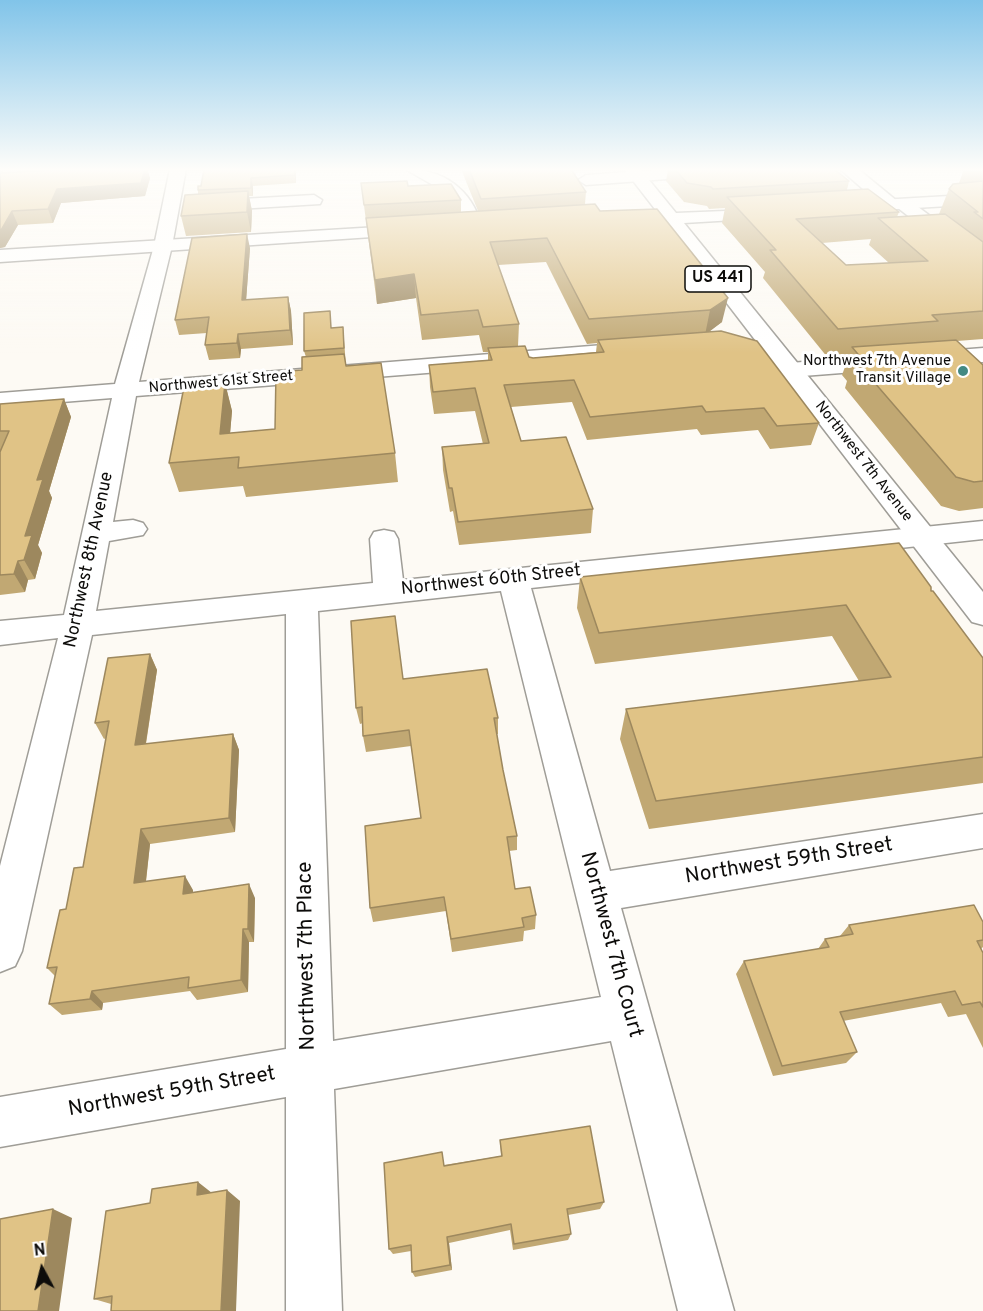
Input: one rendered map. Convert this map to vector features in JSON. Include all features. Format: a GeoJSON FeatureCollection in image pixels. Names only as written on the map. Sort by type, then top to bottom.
{"type":"FeatureCollection","features":[{"type":"Feature","properties":{"kind":"street","name":"Northwest 8th Avenue"},"geometry":{"type":"LineString","coordinates":[[0,951],[78,624],[125,391],[146,352],[165,230]]}},
{"type":"Feature","properties":{"kind":"street"},"geometry":{"type":"LineString","coordinates":[[461,230],[453,233],[491,230]]}},
{"type":"Feature","properties":{"kind":"street","name":"Northwest 7th Avenue"},"geometry":{"type":"LineString","coordinates":[[681,230],[983,614]]}},
{"type":"Feature","properties":{"kind":"street"},"geometry":{"type":"LineString","coordinates":[[937,230],[983,265]]}},
{"type":"Feature","properties":{"kind":"street"},"geometry":{"type":"LineString","coordinates":[[0,256],[161,251],[288,253],[399,246],[424,234],[314,232],[263,236],[161,251],[0,268]]}},
{"type":"Feature","properties":{"kind":"street"},"geometry":{"type":"LineString","coordinates":[[947,237],[974,236]]}},
{"type":"Feature","properties":{"kind":"street"},"geometry":{"type":"LineString","coordinates":[[742,341],[765,339]]}},
{"type":"Feature","properties":{"kind":"street","name":"Northwest 61st Street"},"geometry":{"type":"LineString","coordinates":[[0,400],[125,391],[469,351],[552,347],[660,347]]}},
{"type":"Feature","properties":{"kind":"street"},"geometry":{"type":"LineString","coordinates":[[790,370],[983,355]]}},
{"type":"Feature","properties":{"kind":"street"},"geometry":{"type":"LineString","coordinates":[[95,533],[132,529]]}},
{"type":"Feature","properties":{"kind":"street","name":"Northwest 60th Street"},"geometry":{"type":"LineString","coordinates":[[0,633],[983,530]]}},
{"type":"Feature","properties":{"kind":"street"},"geometry":{"type":"LineString","coordinates":[[384,539],[389,592]]}},
{"type":"Feature","properties":{"kind":"street","name":"Northwest 7th Court"},"geometry":{"type":"LineString","coordinates":[[513,579],[706,1311]]}},
{"type":"Feature","properties":{"kind":"street","name":"Northwest 7th Place"},"geometry":{"type":"LineString","coordinates":[[302,601],[314,1311]]}},
{"type":"Feature","properties":{"kind":"street","name":"Northwest 59th Street"},"geometry":{"type":"LineString","coordinates":[[596,893],[983,831]]}},
{"type":"Feature","properties":{"kind":"street","name":"Northwest 59th Street"},"geometry":{"type":"LineString","coordinates":[[0,1122],[628,1015]]}},
{"type":"Feature","properties":{"kind":"building"},"geometry":{"type":"Polygon","coordinates":[[[368,230],[674,230],[728,298],[710,310],[589,319],[547,238],[490,242],[519,324],[483,327],[478,310],[421,315],[414,274],[375,280],[368,230]]]}},
{"type":"Feature","properties":{"kind":"building"},"geometry":{"type":"Polygon","coordinates":[[[758,230],[808,230],[846,265],[928,261],[892,230],[967,230],[983,242],[983,311],[932,315],[938,321],[838,329],[770,250],[776,250],[758,230]]]}},
{"type":"Feature","properties":{"kind":"building"},"geometry":{"type":"Polygon","coordinates":[[[247,234],[242,300],[288,297],[290,330],[238,334],[237,343],[205,345],[209,317],[175,320],[192,238],[247,234]]]}},
{"type":"Feature","properties":{"kind":"building"},"geometry":{"type":"Polygon","coordinates":[[[330,311],[331,328],[343,327],[344,348],[304,351],[304,313],[330,311]]]}},
{"type":"Feature","properties":{"kind":"building"},"geometry":{"type":"Polygon","coordinates":[[[721,331],[757,341],[819,423],[777,426],[764,408],[706,412],[702,406],[590,417],[574,380],[504,385],[521,441],[566,437],[593,509],[458,522],[442,447],[489,443],[475,388],[433,392],[429,365],[492,360],[488,348],[525,346],[529,357],[533,358],[604,352],[598,340],[721,331]]]}},
{"type":"Feature","properties":{"kind":"building"},"geometry":{"type":"Polygon","coordinates":[[[956,340],[983,365],[983,481],[974,482],[956,477],[855,360],[862,359],[852,347],[956,340]]]}},
{"type":"Feature","properties":{"kind":"building"},"geometry":{"type":"Polygon","coordinates":[[[344,354],[346,366],[381,363],[395,453],[238,468],[239,457],[169,463],[184,387],[225,383],[220,434],[275,429],[276,372],[302,370],[302,357],[344,354]]]}},
{"type":"Feature","properties":{"kind":"building"},"geometry":{"type":"Polygon","coordinates":[[[64,399],[37,480],[43,479],[25,536],[32,535],[24,560],[18,561],[14,574],[0,575],[0,452],[9,431],[0,431],[0,404],[64,399]]]}},
{"type":"Feature","properties":{"kind":"building"},"geometry":{"type":"Polygon","coordinates":[[[899,543],[931,587],[931,591],[983,658],[983,757],[656,801],[626,709],[891,677],[846,605],[599,633],[580,577],[899,543]]]}},
{"type":"Feature","properties":{"kind":"building"},"geometry":{"type":"Polygon","coordinates":[[[395,616],[403,679],[487,669],[498,718],[494,718],[517,836],[507,837],[515,889],[530,887],[536,915],[522,918],[524,927],[451,939],[444,897],[370,908],[365,826],[421,818],[409,730],[363,736],[362,707],[356,708],[351,621],[395,616]]]}},
{"type":"Feature","properties":{"kind":"building"},"geometry":{"type":"Polygon","coordinates":[[[150,654],[135,745],[233,734],[229,818],[141,829],[134,883],[185,876],[183,894],[249,884],[248,929],[243,929],[241,980],[188,988],[189,977],[92,991],[90,999],[49,1004],[57,967],[47,968],[60,910],[66,909],[74,868],[83,867],[109,721],[95,723],[108,658],[150,654]]]}},
{"type":"Feature","properties":{"kind":"building"},"geometry":{"type":"Polygon","coordinates":[[[974,905],[983,922],[983,940],[977,941],[983,953],[983,1007],[980,1002],[962,1005],[955,991],[840,1012],[857,1052],[782,1066],[744,961],[829,947],[825,939],[853,934],[849,925],[974,905]]]}},
{"type":"Feature","properties":{"kind":"building"},"geometry":{"type":"Polygon","coordinates":[[[590,1126],[604,1202],[567,1209],[571,1234],[514,1244],[511,1224],[447,1237],[450,1265],[412,1272],[411,1245],[389,1249],[384,1163],[442,1152],[444,1166],[502,1156],[500,1140],[590,1126]]]}},
{"type":"Feature","properties":{"kind":"building"},"geometry":{"type":"Polygon","coordinates":[[[198,1182],[197,1195],[227,1190],[221,1311],[111,1311],[112,1296],[94,1299],[106,1211],[150,1203],[152,1189],[198,1182]]]}},
{"type":"Feature","properties":{"kind":"building"},"geometry":{"type":"Polygon","coordinates":[[[53,1209],[38,1311],[0,1311],[0,1219],[53,1209]]]}},
{"type":"Feature","properties":{"kind":"place","name":"Northwest 7th Avenue Transit Village"},"geometry":{"type":"Point","coordinates":[963,371]}}]}
